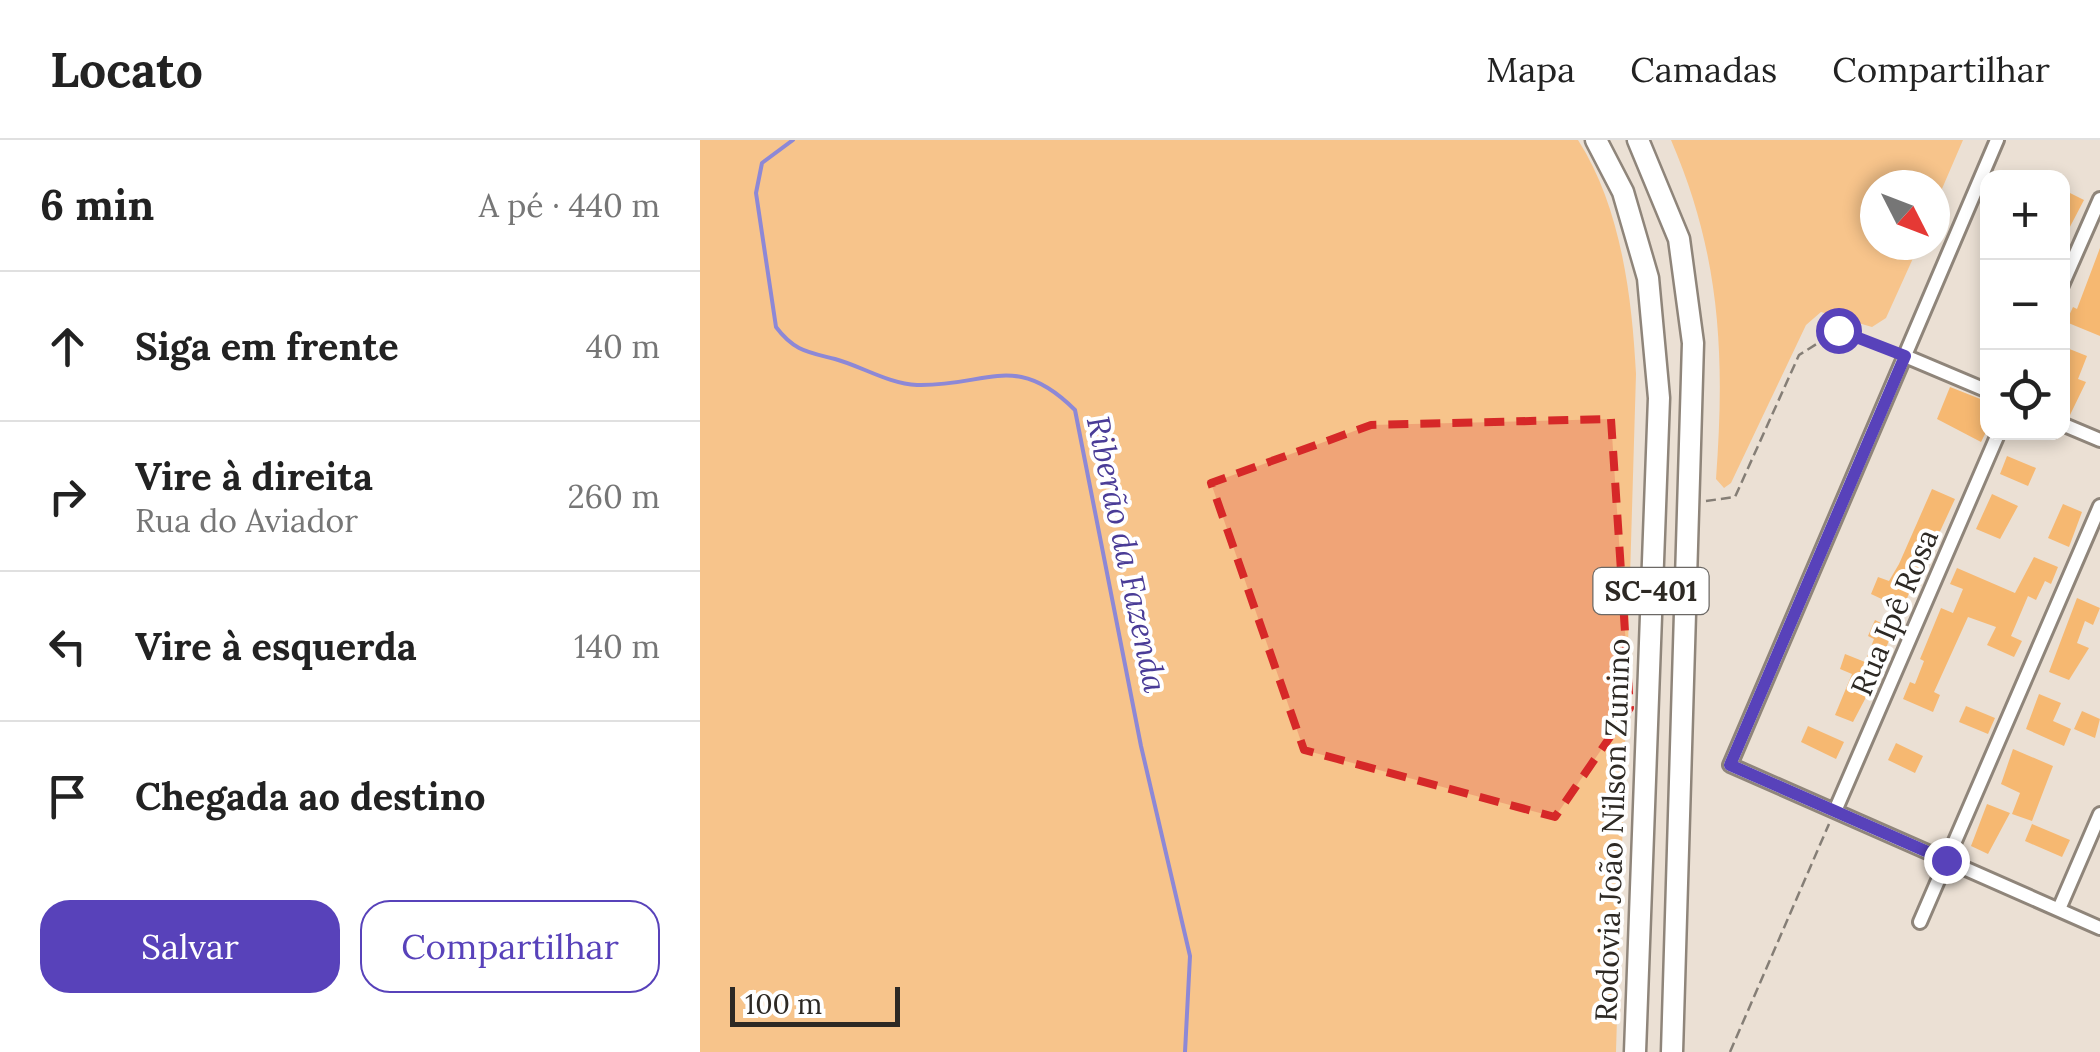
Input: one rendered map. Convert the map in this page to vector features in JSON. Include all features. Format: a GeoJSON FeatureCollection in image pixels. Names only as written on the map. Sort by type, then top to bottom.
{"type":"FeatureCollection","features":[{"type":"Feature","properties":{"kind":"highway","name":"Rodovia João Nilson Zunino"},"geometry":{"type":"LineString","coordinates":[[1596,140],[1623,192],[1648,278],[1659,398],[1635,1052]]}},
{"type":"Feature","properties":{"kind":"highway","name":"SC-401"},"geometry":{"type":"LineString","coordinates":[[1638,140],[1679,239],[1693,343],[1672,1052]]}},
{"type":"Feature","properties":{"kind":"street"},"geometry":{"type":"LineString","coordinates":[[1997,140],[1730,765],[2100,928]]}},
{"type":"Feature","properties":{"kind":"street"},"geometry":{"type":"LineString","coordinates":[[2070,268],[2100,199]]}},
{"type":"Feature","properties":{"kind":"street"},"geometry":{"type":"LineString","coordinates":[[1905,356],[1980,389]]}},
{"type":"Feature","properties":{"kind":"street"},"geometry":{"type":"LineString","coordinates":[[2070,427],[2100,440]]}},
{"type":"Feature","properties":{"kind":"street","name":"Rua Ipê Rosa"},"geometry":{"type":"LineString","coordinates":[[1835,812],[1996,440]]}},
{"type":"Feature","properties":{"kind":"street"},"geometry":{"type":"LineString","coordinates":[[1920,922],[2100,506]]}},
{"type":"Feature","properties":{"kind":"street"},"geometry":{"type":"LineString","coordinates":[[2059,910],[2100,814]]}},
{"type":"Feature","properties":{"kind":"path"},"geometry":{"type":"LineString","coordinates":[[1690,504],[1735,497],[1799,355],[1838,330],[1905,356]]}},
{"type":"Feature","properties":{"kind":"path"},"geometry":{"type":"LineString","coordinates":[[1730,1052],[1835,812]]}},
{"type":"Feature","properties":{"kind":"highlighted area"},"geometry":{"type":"Polygon","coordinates":[[[1611,419],[1630,708],[1555,817],[1304,750],[1211,483],[1371,425],[1611,419]]]}},
{"type":"Feature","properties":{"kind":"shaded area"},"geometry":{"type":"Polygon","coordinates":[[[700,140],[1578,140],[1605,194],[1622,253],[1636,374],[1616,1052],[700,1052],[700,140]]]}},
{"type":"Feature","properties":{"kind":"shaded area"},"geometry":{"type":"Polygon","coordinates":[[[1671,140],[1963,140],[1950,170],[1860,170],[1860,260],[1912,260],[1886,318],[1872,327],[1821,312],[1806,325],[1731,483],[1724,488],[1716,479],[1720,390],[1716,307],[1710,266],[1688,183],[1671,140]]]}},
{"type":"Feature","properties":{"kind":"building"},"geometry":{"type":"Polygon","coordinates":[[[2070,193],[2084,200],[2070,227],[2070,193]]]}},
{"type":"Feature","properties":{"kind":"building"},"geometry":{"type":"Polygon","coordinates":[[[2100,248],[2100,336],[2070,324],[2073,307],[2077,309],[2100,248]]]}},
{"type":"Feature","properties":{"kind":"building"},"geometry":{"type":"Polygon","coordinates":[[[2070,349],[2087,356],[2078,379],[2086,382],[2070,415],[2070,349]]]}},
{"type":"Feature","properties":{"kind":"building"},"geometry":{"type":"Polygon","coordinates":[[[1950,387],[1980,399],[1982,440],[1981,442],[1937,419],[1950,387]]]}},
{"type":"Feature","properties":{"kind":"building"},"geometry":{"type":"Polygon","coordinates":[[[2007,456],[2036,468],[2028,486],[2000,474],[2007,456]]]}},
{"type":"Feature","properties":{"kind":"building"},"geometry":{"type":"Polygon","coordinates":[[[1932,489],[1955,499],[1930,553],[1925,551],[1903,609],[1871,594],[1878,577],[1889,581],[1899,564],[1932,489]]]}},
{"type":"Feature","properties":{"kind":"building"},"geometry":{"type":"Polygon","coordinates":[[[1992,494],[2018,506],[2000,539],[1976,529],[1992,494]]]}},
{"type":"Feature","properties":{"kind":"building"},"geometry":{"type":"Polygon","coordinates":[[[2063,504],[2082,512],[2069,547],[2048,538],[2063,504]]]}},
{"type":"Feature","properties":{"kind":"building"},"geometry":{"type":"Polygon","coordinates":[[[2034,557],[2058,567],[2051,584],[2045,581],[2036,600],[2028,596],[2011,636],[2022,641],[2014,657],[1987,645],[1996,627],[1968,617],[1934,692],[1940,695],[1933,712],[1903,699],[1910,682],[1915,684],[1924,661],[1920,659],[1941,608],[1953,613],[1963,589],[1950,584],[1957,568],[2015,593],[2034,557]]]}},
{"type":"Feature","properties":{"kind":"building"},"geometry":{"type":"Polygon","coordinates":[[[2077,598],[2100,608],[2093,625],[2085,621],[2077,643],[2089,648],[2069,680],[2049,672],[2077,598]]]}},
{"type":"Feature","properties":{"kind":"building"},"geometry":{"type":"Polygon","coordinates":[[[1875,620],[1893,629],[1874,682],[1853,722],[1835,715],[1852,674],[1840,669],[1845,654],[1865,662],[1874,639],[1868,636],[1875,620]]]}},
{"type":"Feature","properties":{"kind":"building"},"geometry":{"type":"Polygon","coordinates":[[[2039,694],[2061,703],[2053,721],[2071,729],[2064,746],[2026,729],[2039,694]]]}},
{"type":"Feature","properties":{"kind":"building"},"geometry":{"type":"Polygon","coordinates":[[[1966,706],[1995,718],[1988,734],[1959,722],[1966,706]]]}},
{"type":"Feature","properties":{"kind":"building"},"geometry":{"type":"Polygon","coordinates":[[[2082,711],[2100,719],[2095,738],[2074,729],[2082,711]]]}},
{"type":"Feature","properties":{"kind":"building"},"geometry":{"type":"Polygon","coordinates":[[[1808,726],[1844,742],[1836,759],[1801,742],[1808,726]]]}},
{"type":"Feature","properties":{"kind":"building"},"geometry":{"type":"Polygon","coordinates":[[[1896,743],[1923,756],[1915,773],[1888,760],[1896,743]]]}},
{"type":"Feature","properties":{"kind":"building"},"geometry":{"type":"Polygon","coordinates":[[[2013,749],[2053,766],[2032,821],[2012,814],[2020,793],[2001,784],[2013,749]]]}},
{"type":"Feature","properties":{"kind":"building"},"geometry":{"type":"Polygon","coordinates":[[[1987,804],[2010,813],[1988,854],[1971,846],[1987,804]]]}},
{"type":"Feature","properties":{"kind":"building"},"geometry":{"type":"Polygon","coordinates":[[[2032,824],[2070,840],[2062,857],[2025,841],[2032,824]]]}},
{"type":"Feature","properties":{"kind":"waterway","name":"Riberão da Fazenda"},"geometry":{"type":"LineString","coordinates":[[793,140],[762,163],[756,193],[776,327],[789,341],[809,352],[907,384],[1017,376],[1054,392],[1075,410],[1141,746],[1190,956],[1185,1052]]}},
{"type":"Feature","properties":{"kind":"route"},"geometry":{"type":"LineString","coordinates":[[1838,330],[1905,356],[1730,765],[1946,860]]}}]}
